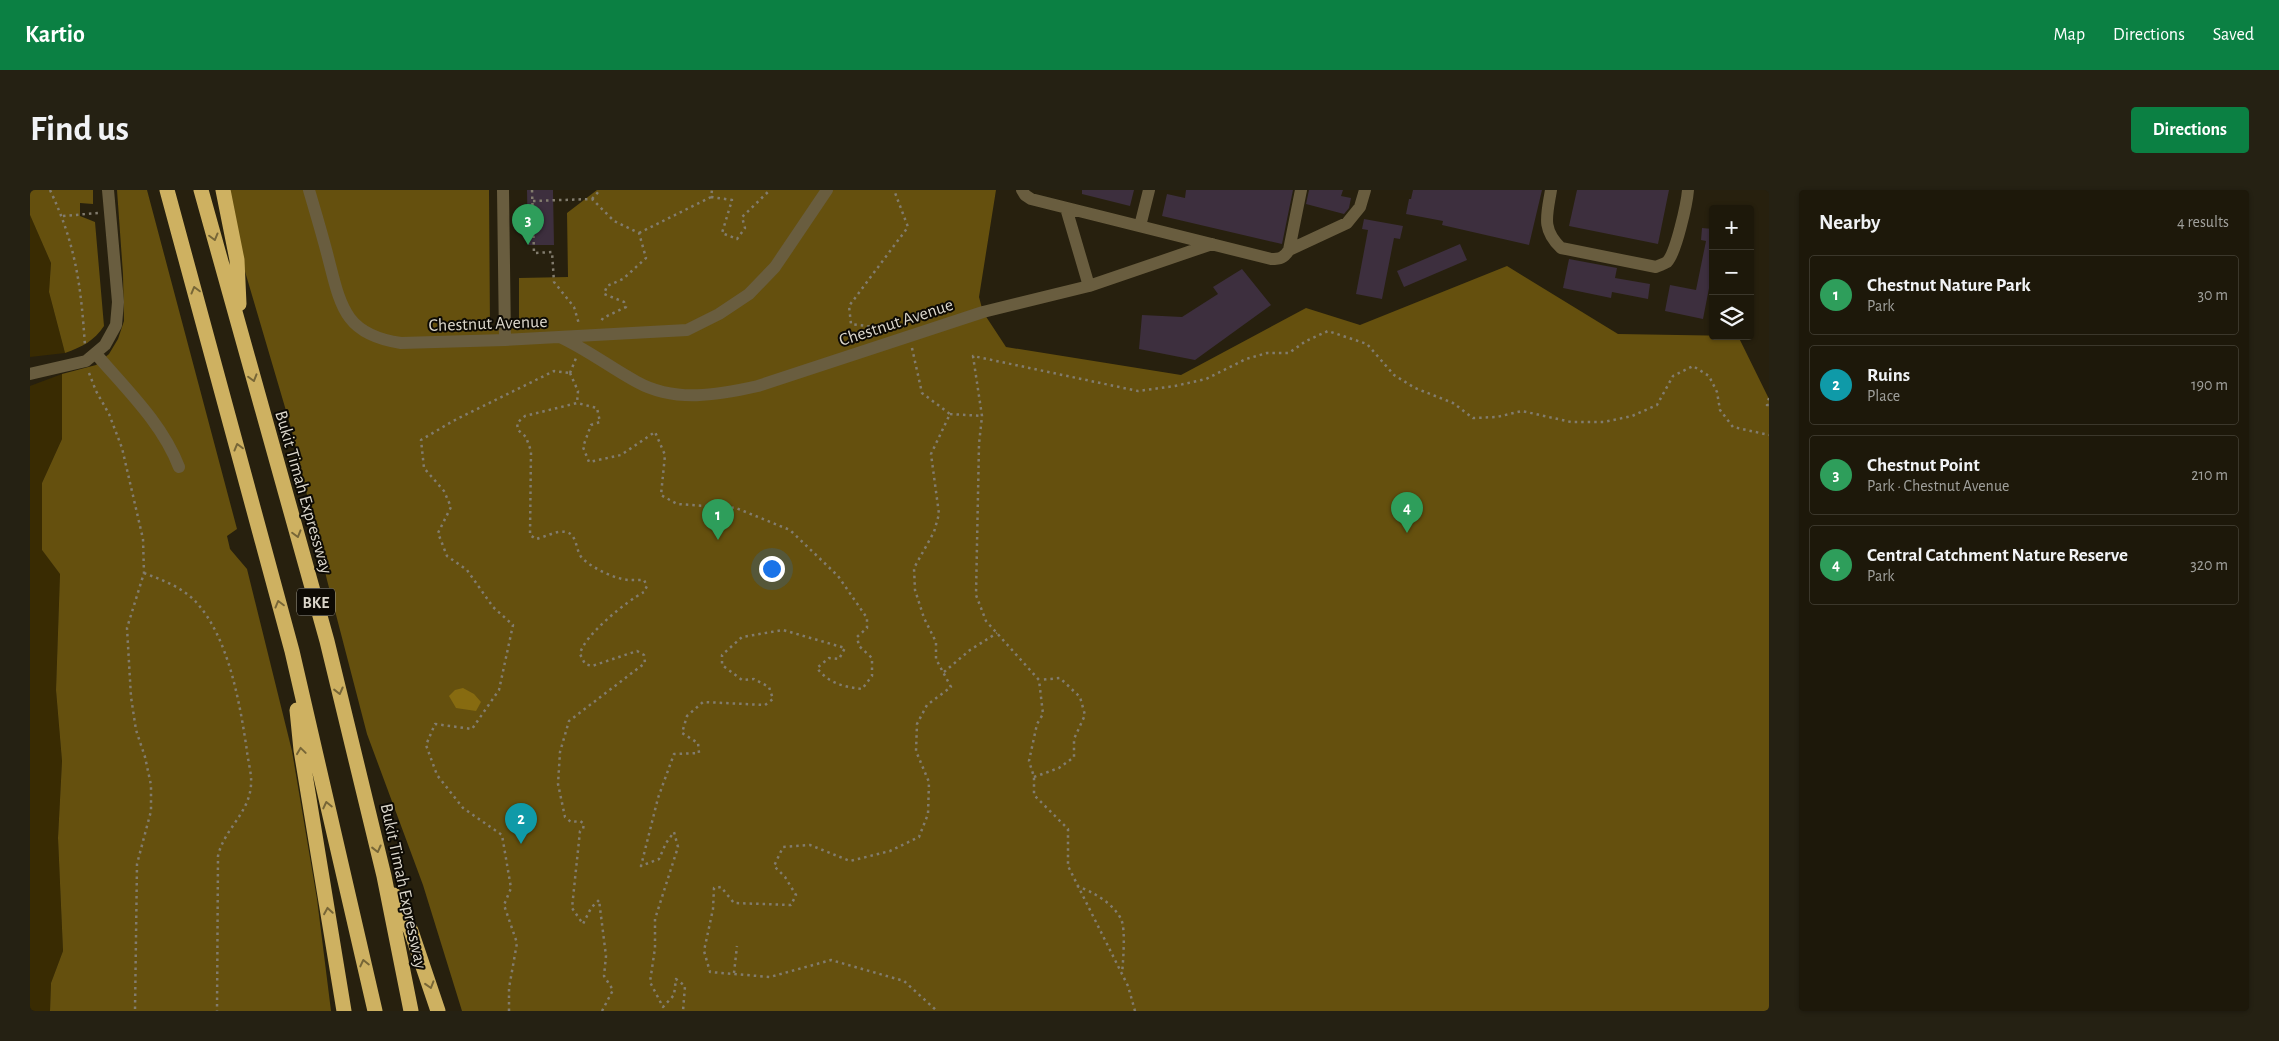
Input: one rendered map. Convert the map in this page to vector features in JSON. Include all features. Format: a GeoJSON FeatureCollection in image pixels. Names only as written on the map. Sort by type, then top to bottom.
{"type":"FeatureCollection","features":[{"type":"Feature","properties":{"kind":"highway","name":"BKE"},"geometry":{"type":"LineString","coordinates":[[167,190],[292,651],[375,1011]]}},
{"type":"Feature","properties":{"kind":"highway","name":"Bukit Timah Expressway"},"geometry":{"type":"LineString","coordinates":[[201,190],[327,641],[384,876],[411,1011]]}},
{"type":"Feature","properties":{"kind":"highway"},"geometry":{"type":"LineString","coordinates":[[223,190],[237,260],[240,331]]}},
{"type":"Feature","properties":{"kind":"highway"},"geometry":{"type":"LineString","coordinates":[[292,651],[301,750],[344,1011]]}},
{"type":"Feature","properties":{"kind":"highway"},"geometry":{"type":"LineString","coordinates":[[384,876],[411,931],[438,1011]]}},
{"type":"Feature","properties":{"kind":"street"},"geometry":{"type":"LineString","coordinates":[[30,374],[91,357],[110,339],[118,316],[108,190]]}},
{"type":"Feature","properties":{"kind":"street","name":"Chestnut Avenue"},"geometry":{"type":"LineString","coordinates":[[309,190],[337,294],[347,315],[354,323],[380,338],[402,343],[560,337],[581,347],[638,383],[677,395],[723,393],[758,386],[904,337],[984,312],[1088,286],[1212,244]]}},
{"type":"Feature","properties":{"kind":"street"},"geometry":{"type":"LineString","coordinates":[[503,190],[505,340]]}},
{"type":"Feature","properties":{"kind":"street"},"geometry":{"type":"LineString","coordinates":[[560,337],[687,330],[719,314],[749,294],[775,267],[827,190]]}},
{"type":"Feature","properties":{"kind":"street"},"geometry":{"type":"LineString","coordinates":[[1022,190],[1031,199],[1271,259],[1279,259],[1286,256],[1301,190]]}},
{"type":"Feature","properties":{"kind":"street"},"geometry":{"type":"LineString","coordinates":[[1140,226],[1149,190]]}},
{"type":"Feature","properties":{"kind":"street"},"geometry":{"type":"LineString","coordinates":[[1288,250],[1347,223],[1360,207],[1365,190]]}},
{"type":"Feature","properties":{"kind":"street"},"geometry":{"type":"LineString","coordinates":[[1551,190],[1546,225],[1551,236],[1561,248],[1568,251],[1656,267],[1666,262],[1672,255],[1687,201],[1688,190]]}},
{"type":"Feature","properties":{"kind":"street"},"geometry":{"type":"LineString","coordinates":[[1066,208],[1088,286]]}},
{"type":"Feature","properties":{"kind":"street"},"geometry":{"type":"LineString","coordinates":[[91,357],[128,389],[167,443],[178,467]]}},
{"type":"Feature","properties":{"kind":"path"},"geometry":{"type":"LineString","coordinates":[[50,190],[63,216],[82,290],[96,392],[109,414],[122,448],[143,539],[144,573],[127,628],[134,714],[151,785],[151,811],[138,864],[135,1011]]}},
{"type":"Feature","properties":{"kind":"path"},"geometry":{"type":"LineString","coordinates":[[532,190],[532,200],[534,253],[552,252],[554,282],[574,307],[588,336],[603,318],[626,307],[624,302],[604,294],[607,286],[623,279],[646,258],[639,233],[614,221],[592,199],[532,200]]}},
{"type":"Feature","properties":{"kind":"path"},"geometry":{"type":"LineString","coordinates":[[592,199],[600,190]]}},
{"type":"Feature","properties":{"kind":"path"},"geometry":{"type":"LineString","coordinates":[[711,197],[712,190]]}},
{"type":"Feature","properties":{"kind":"path"},"geometry":{"type":"LineString","coordinates":[[639,233],[711,197],[732,200],[722,233],[737,239],[745,228],[742,216],[770,190]]}},
{"type":"Feature","properties":{"kind":"path"},"geometry":{"type":"LineString","coordinates":[[894,190],[908,227],[849,306],[851,324],[896,330],[904,337],[922,393],[950,414],[982,416]]}},
{"type":"Feature","properties":{"kind":"path"},"geometry":{"type":"LineString","coordinates":[[63,216],[109,213]]}},
{"type":"Feature","properties":{"kind":"path"},"geometry":{"type":"LineString","coordinates":[[1135,1011],[1128,986],[1068,866],[1068,829],[1034,795],[1034,777],[1029,760],[1037,724],[1043,714],[1039,680],[986,621],[976,594],[979,444],[982,416],[972,356],[1138,391],[1175,386],[1206,379],[1246,359],[1267,354],[1288,354],[1306,341],[1328,331],[1367,344],[1394,375],[1415,388],[1453,403],[1473,418],[1497,417],[1522,411],[1571,422],[1604,422],[1632,416],[1657,405],[1673,376],[1693,366],[1709,376],[1717,392],[1720,410],[1732,427],[1769,435]]}},
{"type":"Feature","properties":{"kind":"path"},"geometry":{"type":"LineString","coordinates":[[509,1011],[509,988],[517,943],[504,906],[511,888],[502,835],[463,808],[437,775],[426,745],[435,724],[472,729],[492,703],[499,690],[513,625],[493,607],[467,570],[447,556],[438,533],[451,507],[444,491],[424,468],[421,440],[453,420],[554,371],[570,373],[578,392],[577,403]]}},
{"type":"Feature","properties":{"kind":"path"},"geometry":{"type":"LineString","coordinates":[[1769,398],[1767,405],[1769,405]]}},
{"type":"Feature","properties":{"kind":"path"},"geometry":{"type":"LineString","coordinates":[[602,1011],[613,990],[604,976],[606,956],[599,900],[591,908],[582,924],[572,908],[580,832],[584,826],[581,822],[571,822],[566,817],[558,784],[560,752],[569,721],[644,663],[644,655],[637,651],[588,666],[582,661],[580,654],[583,647],[609,616],[644,592],[647,586],[644,580],[628,580],[614,576],[585,561],[577,550],[573,536],[568,532],[561,532],[538,539],[532,538],[530,535],[531,451],[526,437],[518,430],[518,423],[525,416],[577,403],[597,408],[600,422],[591,425],[582,447],[589,462],[621,455],[655,432],[665,455],[661,495],[677,504],[736,508],[790,530],[838,576],[867,618],[867,628],[857,637],[859,646],[872,658],[872,676],[862,689],[842,687],[823,676],[817,668],[829,658],[839,659],[845,648],[783,630],[742,637],[722,655],[722,666],[742,680],[754,679],[769,687],[773,699],[765,705],[703,702],[687,716],[682,733],[698,743],[699,753],[674,754],[655,805],[641,866],[658,859],[666,842],[674,832],[678,847],[656,919],[655,948],[650,982],[663,1007],[674,995],[676,979],[684,986],[683,1011]]}},
{"type":"Feature","properties":{"kind":"path"},"geometry":{"type":"LineString","coordinates":[[937,1011],[904,981],[831,960],[770,977],[710,972],[704,951],[713,909],[714,888],[721,887],[734,903],[791,905],[796,896],[785,877],[774,866],[783,847],[810,845],[850,860],[890,851],[919,837],[928,814],[929,782],[916,751],[917,724],[927,705],[951,686],[936,658],[936,642],[924,618],[915,590],[914,568],[934,532],[939,514],[931,454],[950,414]]}},
{"type":"Feature","properties":{"kind":"path"},"geometry":{"type":"LineString","coordinates":[[144,573],[171,583],[195,601],[213,624],[240,702],[251,785],[247,805],[237,823],[221,843],[218,856],[217,1011]]}},
{"type":"Feature","properties":{"kind":"path"},"geometry":{"type":"LineString","coordinates":[[944,672],[970,650],[998,633]]}},
{"type":"Feature","properties":{"kind":"path"},"geometry":{"type":"LineString","coordinates":[[1034,777],[1060,768],[1074,757],[1074,740],[1085,715],[1080,697],[1060,678],[1039,680]]}},
{"type":"Feature","properties":{"kind":"path"},"geometry":{"type":"LineString","coordinates":[[1077,886],[1104,899],[1122,919],[1124,945],[1122,976]]}},
{"type":"Feature","properties":{"kind":"path"},"geometry":{"type":"LineString","coordinates":[[734,973],[737,946]]}},
{"type":"Feature","properties":{"kind":"shaded area"},"geometry":{"type":"Polygon","coordinates":[[[30,190],[93,190],[93,204],[80,203],[80,216],[95,222],[104,326],[87,343],[65,353],[49,292],[51,263],[30,215],[30,190]]]}},
{"type":"Feature","properties":{"kind":"shaded area"},"geometry":{"type":"Polygon","coordinates":[[[117,190],[147,190],[237,529],[227,536],[230,549],[247,569],[292,751],[317,899],[331,1011],[50,1011],[51,983],[63,951],[58,838],[62,761],[56,690],[60,574],[42,550],[42,483],[62,439],[62,374],[96,365],[109,354],[118,339],[124,321],[123,274],[117,190]]]}},
{"type":"Feature","properties":{"kind":"shaded area"},"geometry":{"type":"Polygon","coordinates":[[[221,190],[489,190],[490,329],[519,328],[519,278],[568,277],[567,213],[597,190],[996,190],[979,297],[983,312],[1006,347],[1181,375],[1306,308],[1360,325],[1507,266],[1618,334],[1709,336],[1709,340],[1740,340],[1769,399],[1769,1011],[462,1011],[423,885],[367,734],[327,580],[292,431],[221,190]]]}},
{"type":"Feature","properties":{"kind":"shaded area"},"geometry":{"type":"Polygon","coordinates":[[[30,215],[51,263],[49,292],[65,353],[30,357],[30,215]]]}},
{"type":"Feature","properties":{"kind":"shaded area"},"geometry":{"type":"Polygon","coordinates":[[[62,374],[62,439],[42,483],[42,550],[60,574],[56,690],[62,761],[58,838],[63,951],[51,983],[50,1011],[30,1011],[30,386],[62,374]]]}},
{"type":"Feature","properties":{"kind":"shaded area"},"geometry":{"type":"Polygon","coordinates":[[[463,688],[474,694],[481,702],[476,711],[456,708],[449,696],[455,690],[463,688]]]}},
{"type":"Feature","properties":{"kind":"building"},"geometry":{"type":"Polygon","coordinates":[[[527,190],[553,190],[554,245],[528,245],[527,190]]]}},
{"type":"Feature","properties":{"kind":"building"},"geometry":{"type":"Polygon","coordinates":[[[1082,190],[1134,190],[1130,206],[1082,194],[1082,190]]]}},
{"type":"Feature","properties":{"kind":"building"},"geometry":{"type":"Polygon","coordinates":[[[1186,190],[1293,190],[1282,244],[1162,216],[1167,194],[1185,198],[1186,190]]]}},
{"type":"Feature","properties":{"kind":"building"},"geometry":{"type":"Polygon","coordinates":[[[1309,190],[1343,190],[1341,196],[1351,198],[1349,208],[1344,214],[1306,204],[1309,190]]]}},
{"type":"Feature","properties":{"kind":"building"},"geometry":{"type":"Polygon","coordinates":[[[1413,190],[1542,190],[1529,245],[1442,225],[1443,221],[1406,214],[1413,190]]]}},
{"type":"Feature","properties":{"kind":"building"},"geometry":{"type":"Polygon","coordinates":[[[1577,190],[1669,190],[1658,244],[1569,226],[1577,190]]]}},
{"type":"Feature","properties":{"kind":"building"},"geometry":{"type":"Polygon","coordinates":[[[1364,219],[1403,226],[1400,239],[1394,238],[1382,299],[1356,294],[1368,230],[1362,229],[1364,219]]]}},
{"type":"Feature","properties":{"kind":"building"},"geometry":{"type":"Polygon","coordinates":[[[1702,228],[1709,229],[1709,288],[1703,319],[1665,311],[1670,285],[1696,290],[1706,241],[1701,240],[1702,228]]]}},
{"type":"Feature","properties":{"kind":"building"},"geometry":{"type":"Polygon","coordinates":[[[1460,244],[1467,260],[1404,287],[1397,271],[1460,244]]]}},
{"type":"Feature","properties":{"kind":"building"},"geometry":{"type":"Polygon","coordinates":[[[1569,259],[1617,268],[1615,278],[1650,284],[1648,299],[1612,292],[1611,298],[1563,288],[1569,259]]]}},
{"type":"Feature","properties":{"kind":"building"},"geometry":{"type":"Polygon","coordinates":[[[1242,269],[1271,305],[1195,360],[1139,349],[1142,315],[1182,317],[1218,294],[1213,287],[1242,269]]]}},
{"type":"Feature","properties":{"kind":"place","name":"Chestnut Point"},"geometry":{"type":"Point","coordinates":[528,245]}},
{"type":"Feature","properties":{"kind":"place","name":"Central Catchment Nature Reserve"},"geometry":{"type":"Point","coordinates":[1407,533]}},
{"type":"Feature","properties":{"kind":"place","name":"Chestnut Nature Park"},"geometry":{"type":"Point","coordinates":[718,540]}},
{"type":"Feature","properties":{"kind":"place","name":"Ruins"},"geometry":{"type":"Point","coordinates":[521,844]}}]}
